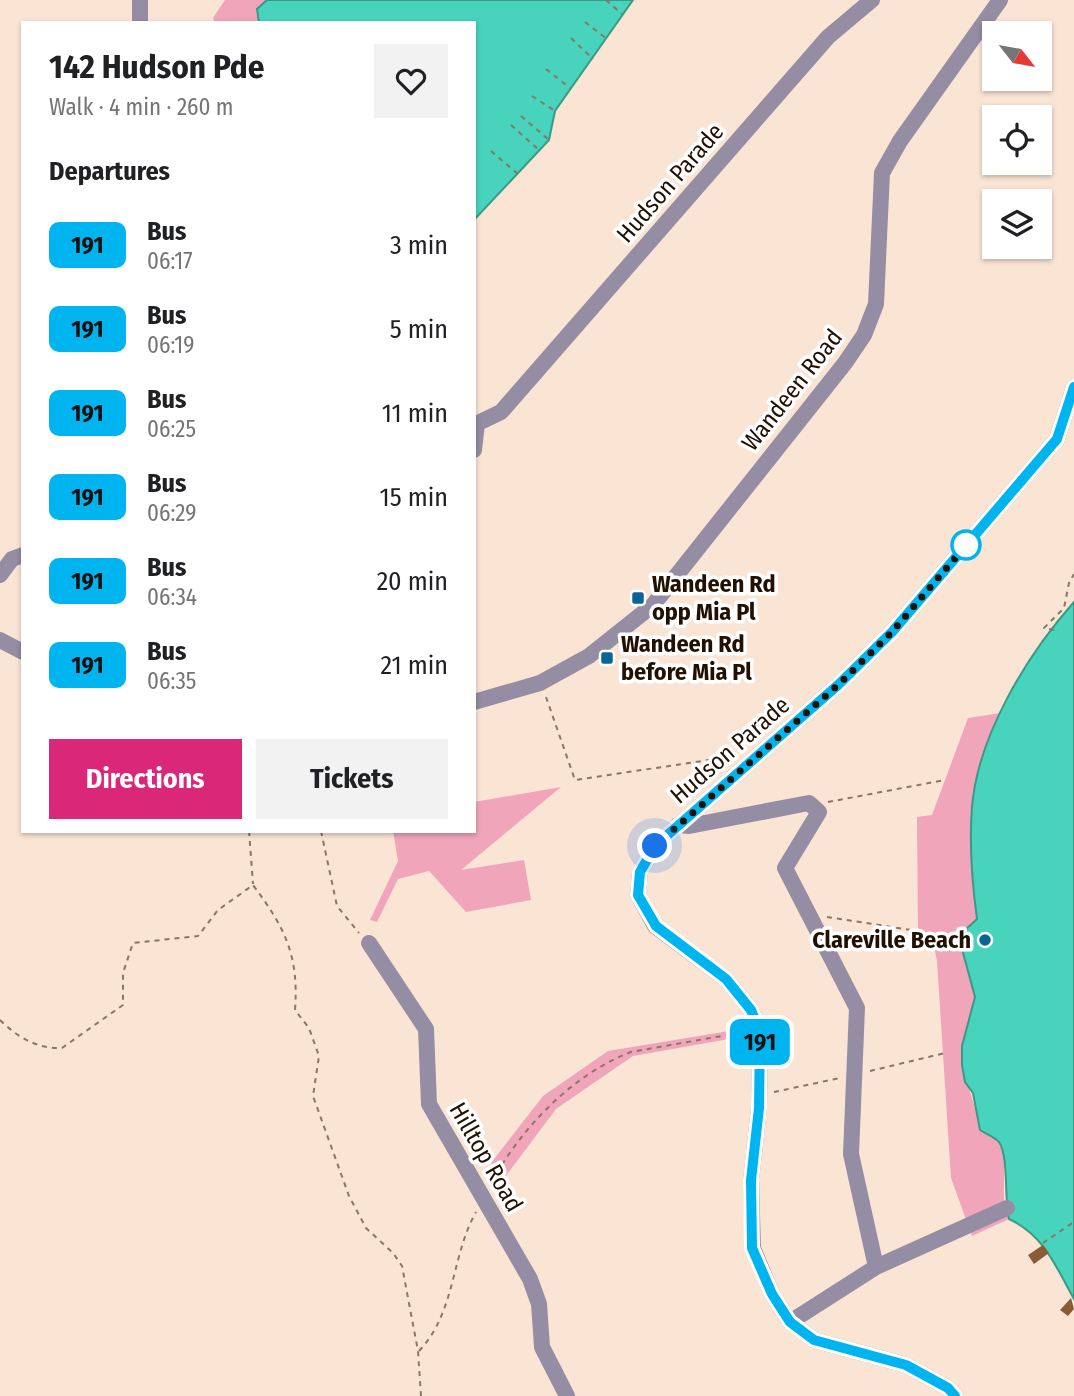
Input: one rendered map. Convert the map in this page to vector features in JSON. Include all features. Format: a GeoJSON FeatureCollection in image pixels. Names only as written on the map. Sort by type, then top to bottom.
{"type":"FeatureCollection","features":[{"type":"Feature","properties":{"kind":"street"},"geometry":{"type":"LineString","coordinates":[[140,0],[140,21]]}},
{"type":"Feature","properties":{"kind":"street","name":"Hudson Parade"},"geometry":{"type":"LineString","coordinates":[[476,424],[501,412],[828,37],[872,0]]}},
{"type":"Feature","properties":{"kind":"street","name":"Wandeen Road"},"geometry":{"type":"LineString","coordinates":[[476,701],[540,683],[589,656],[653,605],[864,335],[876,304],[881,173],[900,141],[1000,0]]}},
{"type":"Feature","properties":{"kind":"street","name":"Hudson Parade"},"geometry":{"type":"LineString","coordinates":[[955,1396],[948,1388],[906,1365],[814,1340],[790,1322],[772,1294],[752,1248],[751,1180],[759,1108],[760,1032],[751,1010],[726,979],[656,926],[638,895],[640,872],[655,846],[892,632],[1057,439],[1074,387]]}},
{"type":"Feature","properties":{"kind":"street"},"geometry":{"type":"LineString","coordinates":[[0,575],[12,559],[21,556]]}},
{"type":"Feature","properties":{"kind":"street"},"geometry":{"type":"LineString","coordinates":[[0,640],[21,651]]}},
{"type":"Feature","properties":{"kind":"street"},"geometry":{"type":"LineString","coordinates":[[678,825],[689,826],[809,803],[819,812],[785,868],[858,1008],[851,1154],[876,1267]]}},
{"type":"Feature","properties":{"kind":"street","name":"Hilltop Road"},"geometry":{"type":"LineString","coordinates":[[369,943],[426,1029],[429,1104],[530,1279],[539,1304],[542,1347],[567,1396]]}},
{"type":"Feature","properties":{"kind":"street"},"geometry":{"type":"LineString","coordinates":[[790,1322],[876,1267],[1007,1209]]}},
{"type":"Feature","properties":{"kind":"path"},"geometry":{"type":"LineString","coordinates":[[606,0],[622,14]]}},
{"type":"Feature","properties":{"kind":"path"},"geometry":{"type":"LineString","coordinates":[[585,22],[607,39]]}},
{"type":"Feature","properties":{"kind":"path"},"geometry":{"type":"LineString","coordinates":[[570,38],[593,59]]}},
{"type":"Feature","properties":{"kind":"path"},"geometry":{"type":"LineString","coordinates":[[545,69],[570,88]]}},
{"type":"Feature","properties":{"kind":"path"},"geometry":{"type":"LineString","coordinates":[[532,96],[555,111]]}},
{"type":"Feature","properties":{"kind":"path"},"geometry":{"type":"LineString","coordinates":[[521,116],[549,140]]}},
{"type":"Feature","properties":{"kind":"path"},"geometry":{"type":"LineString","coordinates":[[511,125],[540,151]]}},
{"type":"Feature","properties":{"kind":"path"},"geometry":{"type":"LineString","coordinates":[[491,151],[518,174]]}},
{"type":"Feature","properties":{"kind":"path"},"geometry":{"type":"LineString","coordinates":[[1054,630],[1044,628],[1064,608],[1069,583],[1074,574]]}},
{"type":"Feature","properties":{"kind":"path"},"geometry":{"type":"LineString","coordinates":[[540,683],[575,780],[761,753]]}},
{"type":"Feature","properties":{"kind":"path"},"geometry":{"type":"LineString","coordinates":[[816,809],[824,802],[945,780]]}},
{"type":"Feature","properties":{"kind":"path"},"geometry":{"type":"LineString","coordinates":[[249,833],[253,885],[281,922],[298,979],[295,1010],[309,1028],[319,1056],[313,1096],[335,1162],[366,1228],[393,1253],[402,1266],[418,1351],[421,1396]]}},
{"type":"Feature","properties":{"kind":"path"},"geometry":{"type":"LineString","coordinates":[[321,833],[337,906],[369,943]]}},
{"type":"Feature","properties":{"kind":"path"},"geometry":{"type":"LineString","coordinates":[[0,1020],[20,1038],[50,1048],[62,1048],[123,1005],[123,973],[133,943],[198,936],[218,910],[253,885]]}},
{"type":"Feature","properties":{"kind":"path"},"geometry":{"type":"LineString","coordinates":[[809,914],[918,931]]}},
{"type":"Feature","properties":{"kind":"path"},"geometry":{"type":"LineString","coordinates":[[418,1351],[433,1337],[452,1289],[472,1218],[498,1170],[550,1103],[614,1058],[631,1052],[760,1032]]}},
{"type":"Feature","properties":{"kind":"path"},"geometry":{"type":"LineString","coordinates":[[1043,1243],[1074,1222]]}},
{"type":"Feature","properties":{"kind":"shaded area"},"geometry":{"type":"Polygon","coordinates":[[[225,0],[267,0],[257,9],[259,21],[214,21],[213,18],[225,0]]]}},
{"type":"Feature","properties":{"kind":"shaded area"},"geometry":{"type":"Polygon","coordinates":[[[1000,713],[972,804],[972,875],[977,919],[962,949],[975,997],[962,1046],[962,1065],[975,1108],[998,1141],[1004,1155],[1004,1199],[1009,1219],[972,1236],[951,1178],[937,961],[932,937],[918,935],[917,817],[932,815],[968,718],[1000,713]]]}},
{"type":"Feature","properties":{"kind":"shaded area"},"geometry":{"type":"Polygon","coordinates":[[[561,787],[461,870],[524,860],[531,900],[466,912],[429,871],[398,879],[377,922],[370,920],[398,861],[393,833],[476,833],[476,802],[561,787]]]}},
{"type":"Feature","properties":{"kind":"shaded area"},"geometry":{"type":"Polygon","coordinates":[[[747,1028],[746,1036],[633,1056],[556,1109],[505,1177],[491,1163],[543,1096],[608,1051],[747,1028]]]}},
{"type":"Feature","properties":{"kind":"water"},"geometry":{"type":"Polygon","coordinates":[[[267,0],[633,0],[555,111],[549,140],[476,218],[476,21],[259,21],[257,9],[267,0]]]}},
{"type":"Feature","properties":{"kind":"water"},"geometry":{"type":"Polygon","coordinates":[[[1074,602],[1074,1299],[1040,1243],[1009,1219],[1002,1149],[997,1140],[980,1130],[973,1093],[965,1082],[962,1065],[962,1046],[975,997],[962,949],[964,931],[977,919],[971,821],[976,780],[984,752],[1008,697],[1023,671],[1074,602]]]}},
{"type":"Feature","properties":{"kind":"building"},"geometry":{"type":"Polygon","coordinates":[[[1043,1245],[1049,1253],[1034,1264],[1028,1255],[1043,1245]]]}},
{"type":"Feature","properties":{"kind":"building"},"geometry":{"type":"Polygon","coordinates":[[[1071,1298],[1074,1309],[1068,1316],[1060,1310],[1071,1298]]]}},
{"type":"Feature","properties":{"kind":"bus line","name":"191"},"geometry":{"type":"LineString","coordinates":[[955,1396],[948,1388],[906,1365],[814,1340],[790,1322],[772,1294],[752,1248],[751,1180],[759,1108],[760,1032],[751,1010],[726,979],[656,926],[638,895],[640,872],[655,846],[838,685],[892,632],[1057,439],[1074,387]]}},
{"type":"Feature","properties":{"kind":"place","name":"Wandeen Rd opp Mia Pl"},"geometry":{"type":"Point","coordinates":[638,598]}},
{"type":"Feature","properties":{"kind":"place","name":"Wandeen Rd before Mia Pl"},"geometry":{"type":"Point","coordinates":[607,658]}},
{"type":"Feature","properties":{"kind":"place","name":"Clareville Beach"},"geometry":{"type":"Point","coordinates":[985,940]}},
{"type":"Feature","properties":{"kind":"route"},"geometry":{"type":"LineString","coordinates":[[655,846],[838,685],[892,632],[974,536],[966,545]]}}]}
